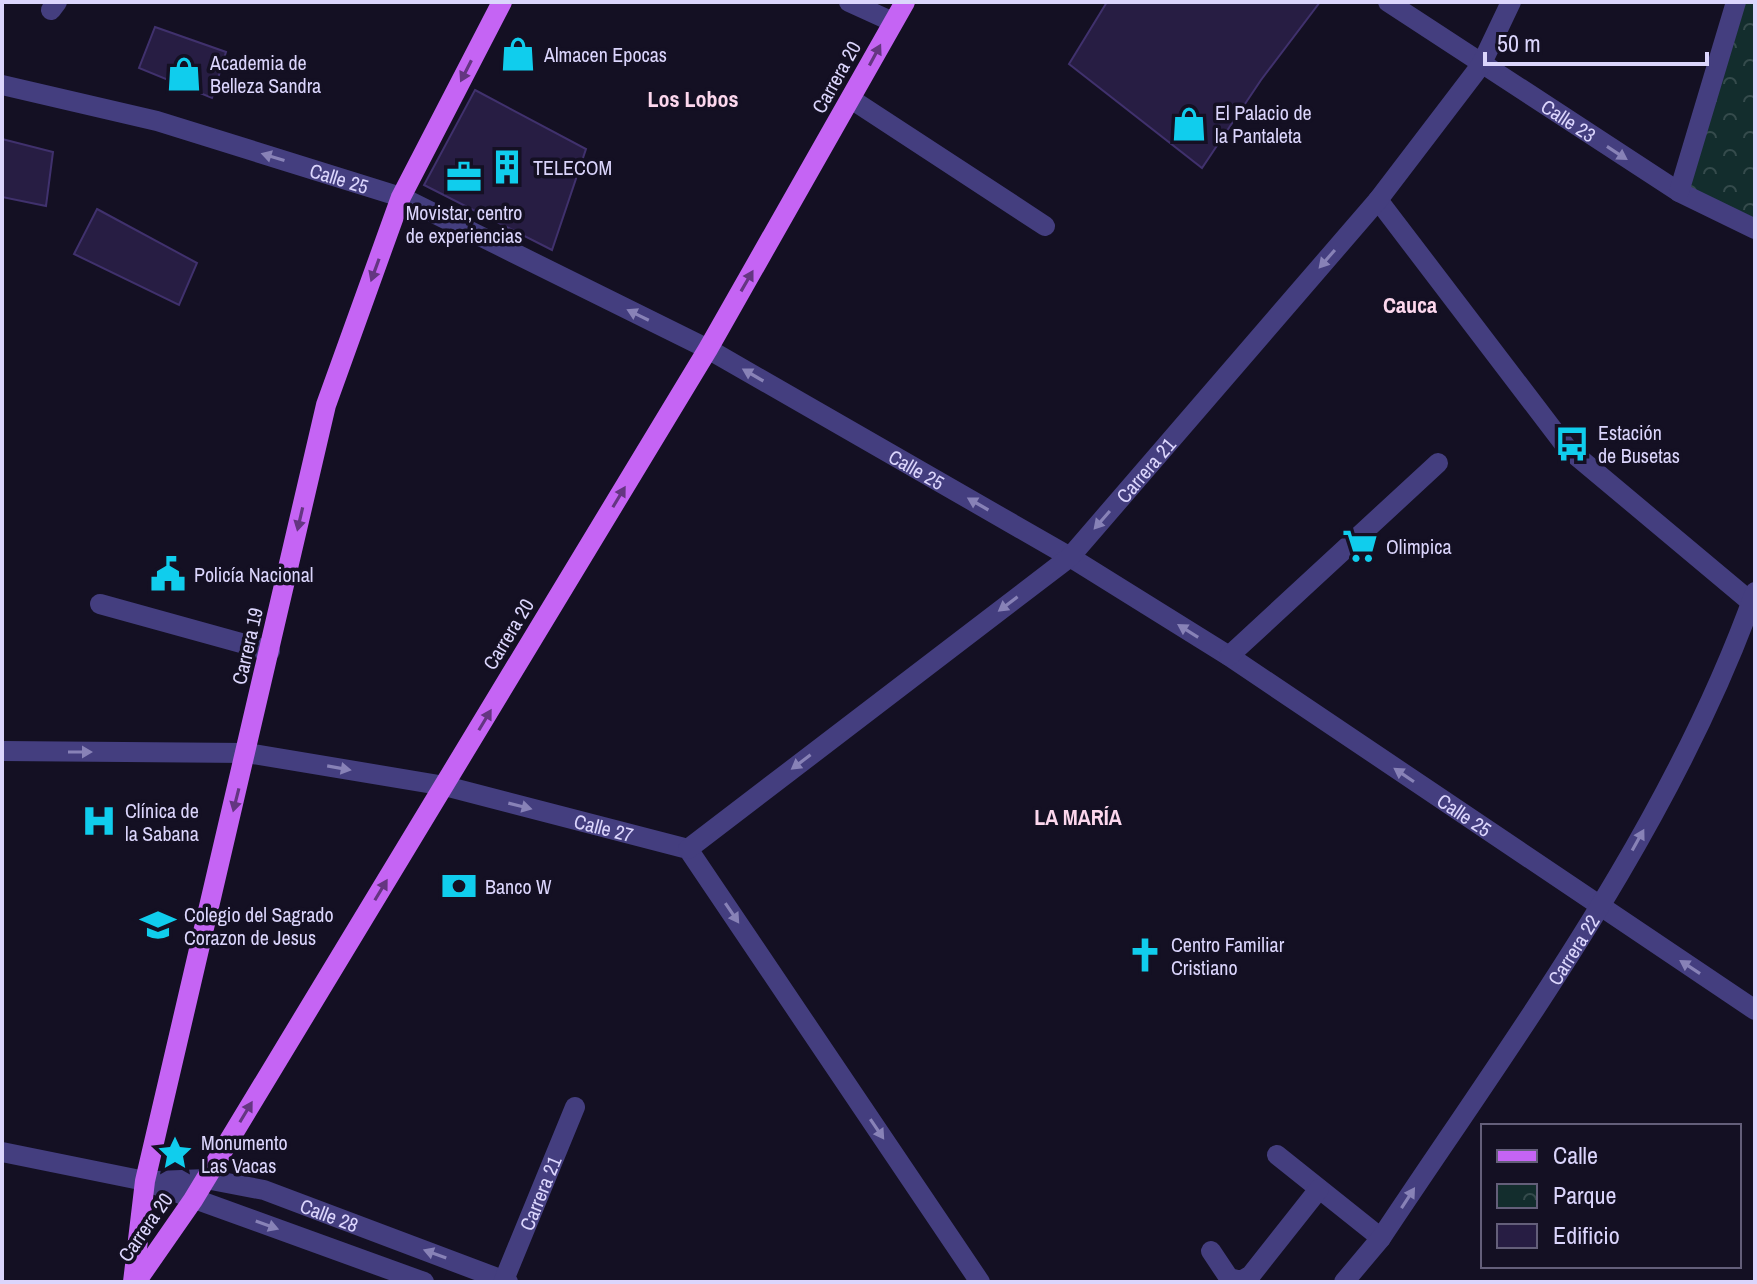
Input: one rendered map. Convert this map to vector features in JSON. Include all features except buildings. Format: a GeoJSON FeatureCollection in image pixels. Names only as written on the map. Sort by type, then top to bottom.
{"type":"FeatureCollection","features":[{"type":"Feature","properties":{"kind":"main road","name":"Carrera 19"},"geometry":{"type":"LineString","coordinates":[[135,1282],[145,1181],[326,405],[401,197],[502,2]]}},
{"type":"Feature","properties":{"kind":"main road","name":"Carrera 20"},"geometry":{"type":"LineString","coordinates":[[135,1282],[206,1179],[708,349],[905,2]]}},
{"type":"Feature","properties":{"kind":"street"},"geometry":{"type":"LineString","coordinates":[[849,2],[893,22]]}},
{"type":"Feature","properties":{"kind":"street","name":"Calle 23"},"geometry":{"type":"LineString","coordinates":[[1388,2],[1679,192],[1755,229]]}},
{"type":"Feature","properties":{"kind":"street","name":"Carrera 21"},"geometry":{"type":"LineString","coordinates":[[688,849],[1070,557],[1378,200],[1481,65],[1511,2]]}},
{"type":"Feature","properties":{"kind":"street"},"geometry":{"type":"LineString","coordinates":[[1679,192],[1736,2]]}},
{"type":"Feature","properties":{"kind":"street","name":"Calle 25"},"geometry":{"type":"LineString","coordinates":[[2,85],[157,121],[401,197],[708,349],[1070,557],[1229,656],[1755,1010]]}},
{"type":"Feature","properties":{"kind":"street"},"geometry":{"type":"LineString","coordinates":[[851,99],[1045,226]]}},
{"type":"Feature","properties":{"kind":"street"},"geometry":{"type":"LineString","coordinates":[[1378,200],[1567,448],[1753,597]]}},
{"type":"Feature","properties":{"kind":"street"},"geometry":{"type":"LineString","coordinates":[[1229,656],[1438,463]]}},
{"type":"Feature","properties":{"kind":"street","name":"Carrera 22"},"geometry":{"type":"LineString","coordinates":[[1344,1282],[1381,1238],[1600,908],[1681,764],[1753,597]]}},
{"type":"Feature","properties":{"kind":"street"},"geometry":{"type":"LineString","coordinates":[[100,604],[270,651]]}},
{"type":"Feature","properties":{"kind":"street","name":"Calle 27"},"geometry":{"type":"LineString","coordinates":[[2,751],[247,753],[445,786],[688,849]]}},
{"type":"Feature","properties":{"kind":"street"},"geometry":{"type":"LineString","coordinates":[[688,849],[980,1282]]}},
{"type":"Feature","properties":{"kind":"street","name":"Carrera 21"},"geometry":{"type":"LineString","coordinates":[[506,1281],[575,1107]]}},
{"type":"Feature","properties":{"kind":"street","name":"Calle 28"},"geometry":{"type":"LineString","coordinates":[[2,1152],[145,1181],[424,1282]]}},
{"type":"Feature","properties":{"kind":"street"},"geometry":{"type":"LineString","coordinates":[[1277,1155],[1381,1238]]}},
{"type":"Feature","properties":{"kind":"street","name":"Calle 28"},"geometry":{"type":"LineString","coordinates":[[145,1181],[206,1179],[264,1190],[506,1281]]}},
{"type":"Feature","properties":{"kind":"street"},"geometry":{"type":"LineString","coordinates":[[1211,1251],[1229,1278],[1241,1281],[1251,1275],[1319,1189]]}},
{"type":"Feature","properties":{"kind":"green space"},"geometry":{"type":"Polygon","coordinates":[[[1736,2],[1755,2],[1755,229],[1679,192],[1736,2]]]}},
{"type":"Feature","properties":{"kind":"place","name":"Almacen Epocas"},"geometry":{"type":"Point","coordinates":[518,54]}},
{"type":"Feature","properties":{"kind":"place","name":"Academia de Belleza Sandra"},"geometry":{"type":"Point","coordinates":[184,74]}},
{"type":"Feature","properties":{"kind":"place","name":"El Palacio de la Pantaleta"},"geometry":{"type":"Point","coordinates":[1189,124]}},
{"type":"Feature","properties":{"kind":"place","name":"TELECOM"},"geometry":{"type":"Point","coordinates":[507,167]}},
{"type":"Feature","properties":{"kind":"place","name":"Movistar, centro de experiencias"},"geometry":{"type":"Point","coordinates":[464,177]}},
{"type":"Feature","properties":{"kind":"place","name":"Estación de Busetas"},"geometry":{"type":"Point","coordinates":[1572,444]}},
{"type":"Feature","properties":{"kind":"place","name":"Olimpica"},"geometry":{"type":"Point","coordinates":[1360,546]}},
{"type":"Feature","properties":{"kind":"place","name":"Policía Nacional"},"geometry":{"type":"Point","coordinates":[168,574]}},
{"type":"Feature","properties":{"kind":"place","name":"Clínica de la Sabana"},"geometry":{"type":"Point","coordinates":[99,821]}},
{"type":"Feature","properties":{"kind":"place","name":"Banco W"},"geometry":{"type":"Point","coordinates":[459,886]}},
{"type":"Feature","properties":{"kind":"place","name":"Colegio del Sagrado Corazon de Jesus"},"geometry":{"type":"Point","coordinates":[158,925]}},
{"type":"Feature","properties":{"kind":"place","name":"Centro Familiar Cristiano"},"geometry":{"type":"Point","coordinates":[1145,955]}},
{"type":"Feature","properties":{"kind":"place","name":"Monumento Las Vacas"},"geometry":{"type":"Point","coordinates":[175,1153]}},
{"type":"Feature","properties":{"kind":"district","name":"Los Lobos"},"geometry":{"type":"Point","coordinates":[693,99]}},
{"type":"Feature","properties":{"kind":"district","name":"Cauca"},"geometry":{"type":"Point","coordinates":[1410,305]}},
{"type":"Feature","properties":{"kind":"district","name":"LA MARÍA"},"geometry":{"type":"Point","coordinates":[1078,817]}}]}
